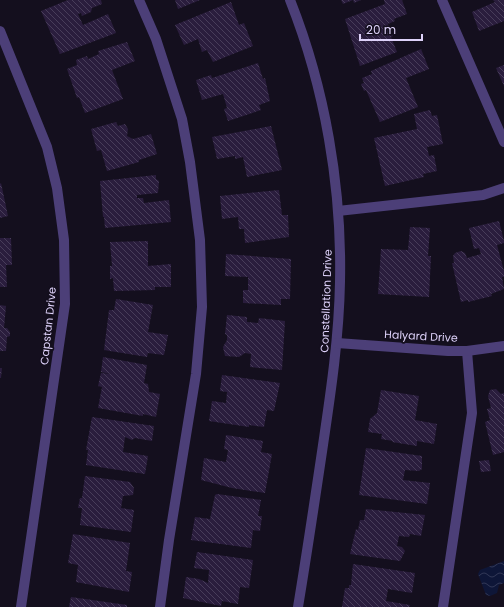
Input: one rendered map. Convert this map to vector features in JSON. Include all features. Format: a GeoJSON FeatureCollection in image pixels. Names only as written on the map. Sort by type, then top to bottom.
{"type":"FeatureCollection","features":[{"type":"Feature","properties":{"kind":"street"},"geometry":{"type":"LineString","coordinates":[[139,0],[156,39],[182,119],[190,162],[198,224],[202,307],[196,374],[169,540],[160,607]]}},
{"type":"Feature","properties":{"kind":"street","name":"Constellation Drive"},"geometry":{"type":"LineString","coordinates":[[290,0],[301,28],[328,136],[338,210],[340,282],[337,343],[298,607]]}},
{"type":"Feature","properties":{"kind":"street"},"geometry":{"type":"LineString","coordinates":[[442,0],[504,142]]}},
{"type":"Feature","properties":{"kind":"street","name":"Capstan Drive"},"geometry":{"type":"LineString","coordinates":[[0,31],[47,147],[57,188],[64,240],[64,304],[20,607]]}},
{"type":"Feature","properties":{"kind":"street"},"geometry":{"type":"LineString","coordinates":[[338,210],[483,195],[504,188]]}},
{"type":"Feature","properties":{"kind":"street","name":"Halyard Drive"},"geometry":{"type":"LineString","coordinates":[[337,343],[467,351],[504,346]]}},
{"type":"Feature","properties":{"kind":"street"},"geometry":{"type":"LineString","coordinates":[[443,607],[472,413],[467,351]]}},
{"type":"Feature","properties":{"kind":"water"},"geometry":{"type":"Polygon","coordinates":[[[504,561],[504,583],[499,585],[497,593],[490,596],[486,595],[478,574],[480,570],[504,561]]]}},
{"type":"Feature","properties":{"kind":"building"},"geometry":{"type":"Polygon","coordinates":[[[68,0],[101,0],[102,4],[92,8],[91,12],[82,16],[81,13],[78,14],[83,25],[108,14],[116,33],[60,54],[41,11],[68,0]]]}},
{"type":"Feature","properties":{"kind":"building"},"geometry":{"type":"Polygon","coordinates":[[[175,0],[200,0],[178,9],[175,0]]]}},
{"type":"Feature","properties":{"kind":"building"},"geometry":{"type":"Polygon","coordinates":[[[341,0],[353,0],[343,4],[341,0]]]}},
{"type":"Feature","properties":{"kind":"building"},"geometry":{"type":"Polygon","coordinates":[[[353,0],[361,0],[354,3],[353,0]]]}},
{"type":"Feature","properties":{"kind":"building"},"geometry":{"type":"Polygon","coordinates":[[[384,0],[402,0],[407,14],[394,19],[395,21],[388,24],[397,52],[360,66],[345,19],[385,4],[384,0]]]}},
{"type":"Feature","properties":{"kind":"building"},"geometry":{"type":"Polygon","coordinates":[[[493,0],[504,0],[504,21],[479,31],[472,12],[495,2],[493,0]]]}},
{"type":"Feature","properties":{"kind":"building"},"geometry":{"type":"Polygon","coordinates":[[[231,2],[239,25],[244,23],[253,46],[213,62],[207,50],[202,52],[198,39],[184,45],[175,25],[231,2]]]}},
{"type":"Feature","properties":{"kind":"building"},"geometry":{"type":"Polygon","coordinates":[[[127,42],[135,61],[112,70],[123,99],[85,113],[79,97],[77,98],[67,69],[77,65],[76,60],[87,56],[88,59],[99,54],[98,51],[127,42]]]}},
{"type":"Feature","properties":{"kind":"building"},"geometry":{"type":"Polygon","coordinates":[[[421,49],[429,69],[406,78],[418,107],[380,122],[366,90],[364,91],[361,84],[364,83],[362,78],[372,74],[371,71],[421,49]]]}},
{"type":"Feature","properties":{"kind":"building"},"geometry":{"type":"Polygon","coordinates":[[[258,63],[263,79],[265,78],[270,101],[259,105],[261,110],[228,121],[224,109],[227,108],[223,94],[202,100],[196,80],[211,75],[212,78],[258,63]]]}},
{"type":"Feature","properties":{"kind":"building"},"geometry":{"type":"Polygon","coordinates":[[[504,65],[504,86],[496,68],[504,65]]]}},
{"type":"Feature","properties":{"kind":"building"},"geometry":{"type":"Polygon","coordinates":[[[430,110],[432,116],[437,115],[443,144],[427,147],[429,156],[434,155],[437,171],[423,174],[424,177],[385,186],[374,138],[417,129],[414,114],[430,110]]]}},
{"type":"Feature","properties":{"kind":"building"},"geometry":{"type":"Polygon","coordinates":[[[116,122],[118,126],[125,124],[128,129],[127,136],[133,139],[151,134],[157,154],[139,160],[139,162],[107,171],[101,150],[97,151],[91,129],[116,122]]]}},
{"type":"Feature","properties":{"kind":"building"},"geometry":{"type":"Polygon","coordinates":[[[271,126],[282,170],[247,177],[243,157],[235,159],[235,156],[217,159],[212,137],[271,126]]]}},
{"type":"Feature","properties":{"kind":"building"},"geometry":{"type":"Polygon","coordinates":[[[156,175],[156,179],[159,181],[158,193],[137,195],[137,198],[143,198],[144,203],[169,200],[171,222],[105,228],[100,181],[156,175]]]}},
{"type":"Feature","properties":{"kind":"building"},"geometry":{"type":"Polygon","coordinates":[[[1,183],[8,216],[0,218],[0,184],[1,183]]]}},
{"type":"Feature","properties":{"kind":"building"},"geometry":{"type":"Polygon","coordinates":[[[279,190],[282,215],[288,215],[289,237],[245,243],[244,229],[239,229],[238,217],[222,219],[220,196],[279,190]]]}},
{"type":"Feature","properties":{"kind":"building"},"geometry":{"type":"Polygon","coordinates":[[[499,221],[504,243],[497,245],[504,271],[504,277],[502,277],[504,289],[491,294],[492,296],[468,302],[468,300],[461,302],[452,263],[454,263],[453,256],[455,253],[461,251],[465,253],[467,258],[481,254],[479,248],[474,249],[469,228],[499,221]]]}},
{"type":"Feature","properties":{"kind":"building"},"geometry":{"type":"Polygon","coordinates":[[[410,227],[430,228],[428,256],[431,256],[429,297],[378,294],[381,249],[408,250],[410,227]]]}},
{"type":"Feature","properties":{"kind":"building"},"geometry":{"type":"Polygon","coordinates":[[[0,238],[11,238],[12,265],[6,265],[7,287],[0,287],[0,238]]]}},
{"type":"Feature","properties":{"kind":"building"},"geometry":{"type":"Polygon","coordinates":[[[148,241],[148,266],[171,264],[171,287],[155,287],[155,290],[114,291],[113,278],[110,279],[110,266],[112,266],[110,242],[148,241]]]}},
{"type":"Feature","properties":{"kind":"building"},"geometry":{"type":"Polygon","coordinates":[[[226,254],[291,259],[290,299],[281,299],[281,305],[243,303],[243,290],[248,290],[248,277],[225,276],[226,254]]]}},
{"type":"Feature","properties":{"kind":"building"},"geometry":{"type":"Polygon","coordinates":[[[116,299],[153,305],[148,332],[168,335],[164,355],[148,353],[147,357],[104,350],[109,310],[114,310],[116,299]]]}},
{"type":"Feature","properties":{"kind":"building"},"geometry":{"type":"Polygon","coordinates":[[[0,305],[6,306],[4,328],[7,328],[10,332],[10,336],[7,337],[6,351],[0,351],[0,305]]]}},
{"type":"Feature","properties":{"kind":"building"},"geometry":{"type":"Polygon","coordinates":[[[227,315],[247,317],[247,322],[258,323],[259,318],[285,321],[282,370],[250,367],[251,354],[245,353],[239,357],[225,356],[223,347],[227,340],[227,335],[225,334],[227,315]]]}},
{"type":"Feature","properties":{"kind":"building"},"geometry":{"type":"Polygon","coordinates":[[[103,357],[147,365],[144,383],[148,384],[149,392],[160,394],[156,417],[98,408],[102,387],[98,386],[101,373],[111,374],[101,372],[103,357]]]}},
{"type":"Feature","properties":{"kind":"building"},"geometry":{"type":"Polygon","coordinates":[[[0,368],[2,368],[1,378],[0,378],[0,368]]]}},
{"type":"Feature","properties":{"kind":"building"},"geometry":{"type":"Polygon","coordinates":[[[222,375],[280,383],[274,411],[267,410],[264,427],[249,425],[249,427],[209,421],[212,401],[226,403],[227,392],[220,391],[222,375]]]}},
{"type":"Feature","properties":{"kind":"building"},"geometry":{"type":"Polygon","coordinates":[[[496,389],[501,394],[504,393],[504,452],[493,455],[485,422],[490,420],[487,409],[491,408],[488,396],[490,390],[496,389]]]}},
{"type":"Feature","properties":{"kind":"building"},"geometry":{"type":"Polygon","coordinates":[[[381,390],[419,396],[415,420],[437,424],[434,444],[417,441],[417,446],[392,442],[393,441],[381,439],[382,434],[368,432],[370,419],[377,413],[381,390]]]}},
{"type":"Feature","properties":{"kind":"building"},"geometry":{"type":"Polygon","coordinates":[[[92,417],[154,426],[152,441],[135,438],[132,440],[125,437],[123,452],[148,456],[145,474],[86,465],[88,450],[86,450],[92,417]]]}},
{"type":"Feature","properties":{"kind":"building"},"geometry":{"type":"Polygon","coordinates":[[[226,435],[263,441],[261,452],[272,454],[265,493],[232,488],[201,480],[204,458],[226,462],[228,450],[224,449],[226,435]]]}},
{"type":"Feature","properties":{"kind":"building"},"geometry":{"type":"Polygon","coordinates":[[[366,448],[422,456],[422,469],[419,471],[405,470],[403,480],[430,483],[427,504],[359,495],[366,448]]]}},
{"type":"Feature","properties":{"kind":"building"},"geometry":{"type":"Polygon","coordinates":[[[489,460],[491,471],[481,472],[479,461],[489,460]]]}},
{"type":"Feature","properties":{"kind":"building"},"geometry":{"type":"Polygon","coordinates":[[[85,476],[130,482],[134,488],[133,495],[123,496],[121,508],[134,510],[131,532],[80,525],[82,508],[78,508],[80,498],[82,498],[85,476]]]}},
{"type":"Feature","properties":{"kind":"building"},"geometry":{"type":"Polygon","coordinates":[[[217,494],[261,500],[258,516],[262,516],[260,531],[253,530],[251,548],[191,540],[195,517],[210,519],[215,495],[217,494]]]}},
{"type":"Feature","properties":{"kind":"building"},"geometry":{"type":"Polygon","coordinates":[[[366,509],[425,515],[421,536],[410,534],[409,537],[399,536],[397,546],[402,547],[405,551],[400,561],[350,554],[356,529],[358,530],[360,520],[364,520],[366,509]]]}},
{"type":"Feature","properties":{"kind":"building"},"geometry":{"type":"Polygon","coordinates":[[[73,534],[130,543],[126,571],[132,572],[129,592],[76,582],[78,565],[68,563],[73,534]]]}},
{"type":"Feature","properties":{"kind":"building"},"geometry":{"type":"Polygon","coordinates":[[[197,552],[253,560],[249,588],[240,587],[238,604],[222,601],[221,606],[183,598],[186,577],[199,579],[208,583],[209,570],[194,568],[197,552]]]}},
{"type":"Feature","properties":{"kind":"building"},"geometry":{"type":"Polygon","coordinates":[[[353,564],[415,573],[412,593],[388,589],[386,601],[410,605],[409,607],[342,607],[345,588],[349,588],[349,585],[351,585],[353,564]]]}},
{"type":"Feature","properties":{"kind":"building"},"geometry":{"type":"Polygon","coordinates":[[[71,597],[127,605],[127,607],[69,607],[71,597]]]}}]}
